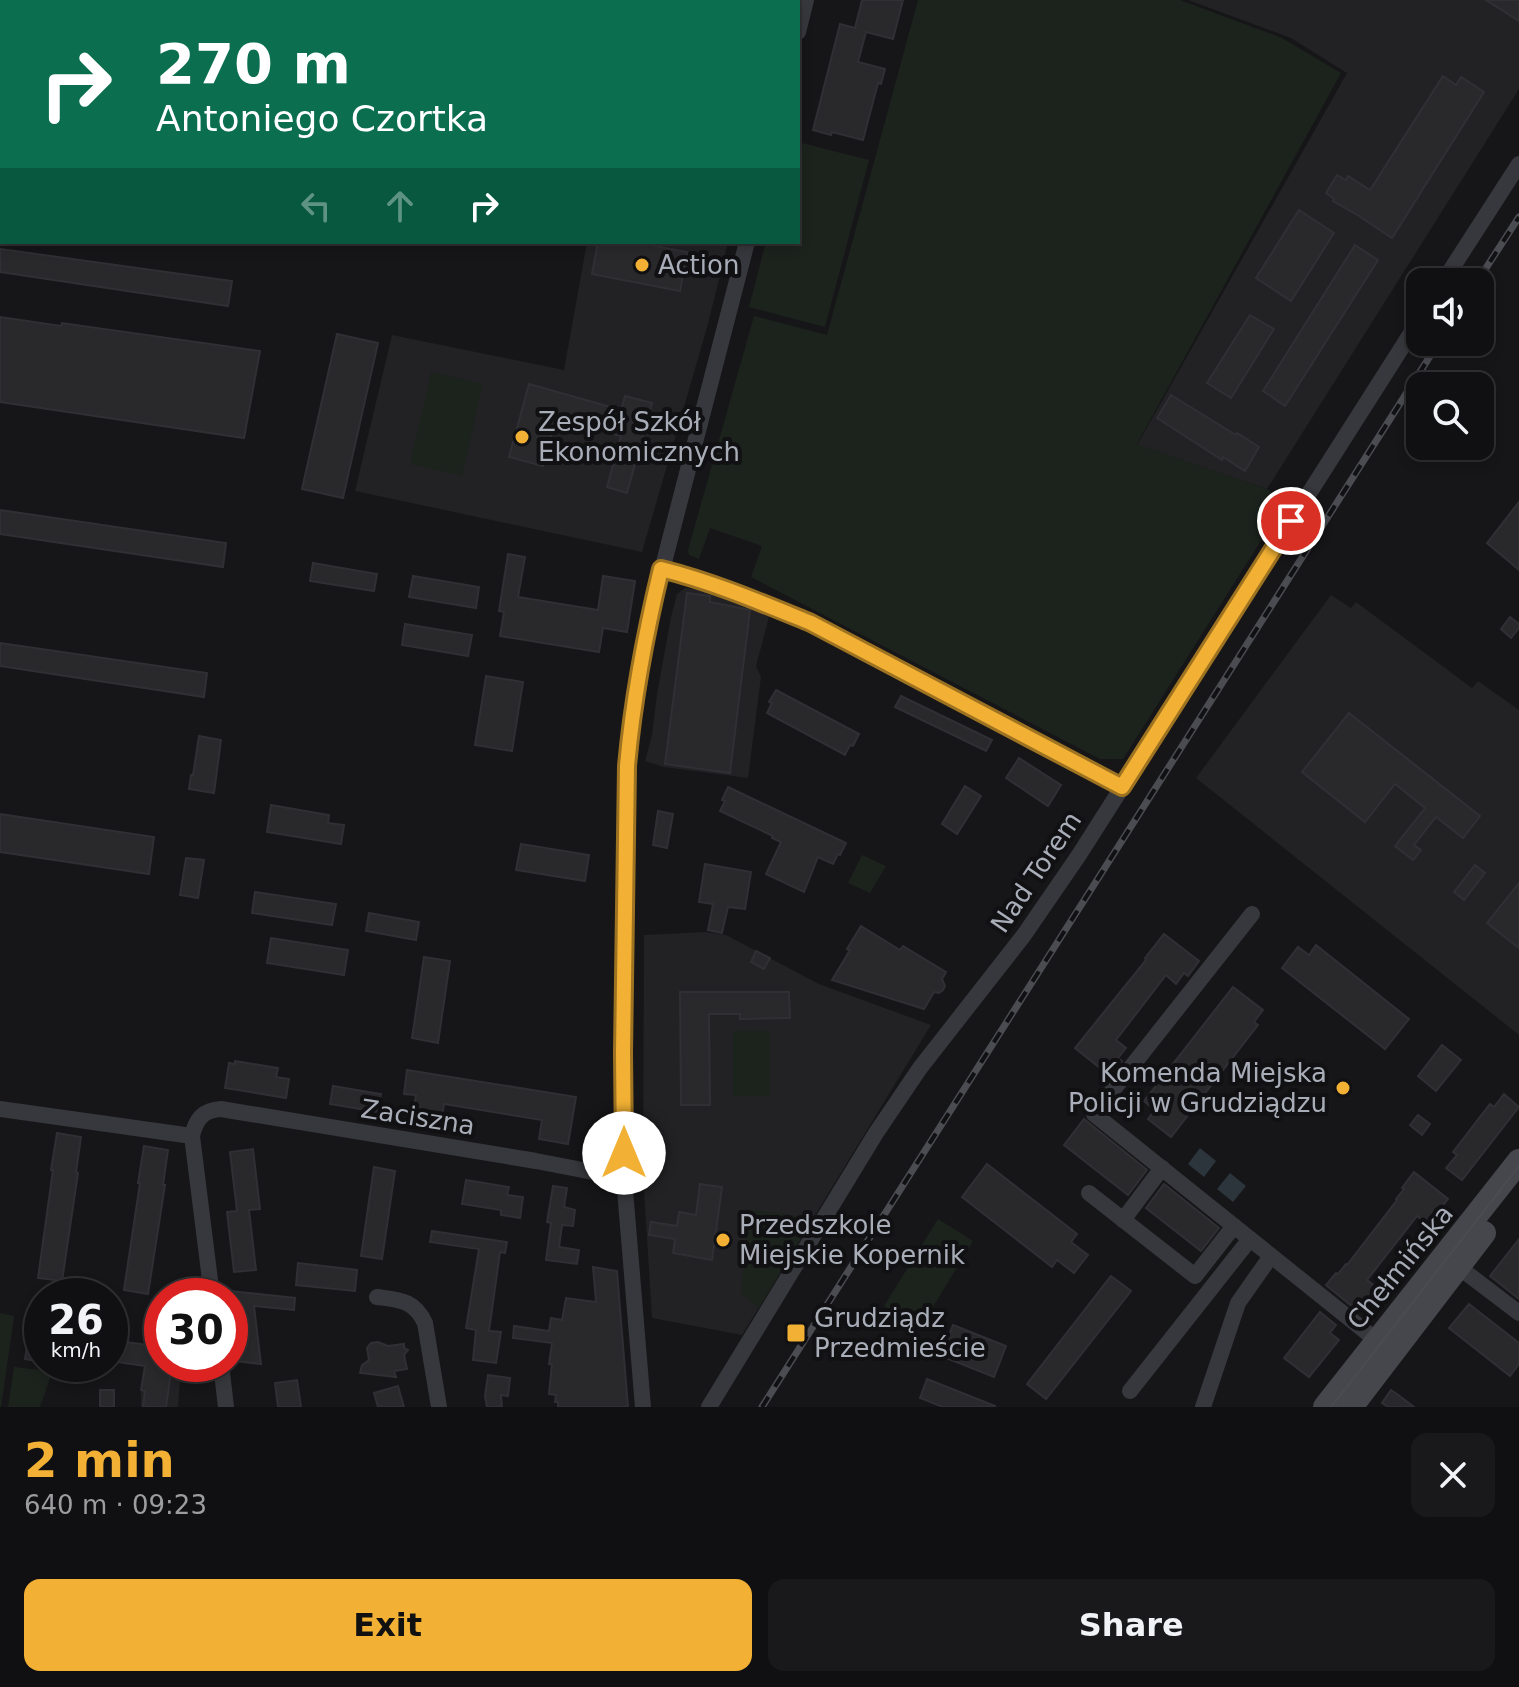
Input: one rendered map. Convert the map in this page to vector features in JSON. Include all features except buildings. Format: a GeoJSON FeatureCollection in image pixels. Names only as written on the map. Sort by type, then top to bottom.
{"type":"FeatureCollection","features":[{"type":"Feature","properties":{"kind":"main road","name":"Chełmińska"},"geometry":{"type":"LineString","coordinates":[[1325,1407],[1384,1347],[1451,1261],[1519,1161]]}},
{"type":"Feature","properties":{"kind":"main road","name":"Chełmińska"},"geometry":{"type":"LineString","coordinates":[[1451,1261],[1519,1187]]}},
{"type":"Feature","properties":{"kind":"main road","name":"Chełmińska"},"geometry":{"type":"LineString","coordinates":[[1351,1407],[1384,1347]]}},
{"type":"Feature","properties":{"kind":"street"},"geometry":{"type":"LineString","coordinates":[[800,24],[806,0]]}},
{"type":"Feature","properties":{"kind":"street"},"geometry":{"type":"LineString","coordinates":[[1452,268],[1519,164]]}},
{"type":"Feature","properties":{"kind":"street"},"geometry":{"type":"LineString","coordinates":[[643,1407],[624,1178],[627,766],[631,720],[661,569],[746,244]]}},
{"type":"Feature","properties":{"kind":"street","name":"Nad Torem"},"geometry":{"type":"LineString","coordinates":[[709,1407],[876,1133],[920,1068],[1024,935],[1079,855],[1406,341]]}},
{"type":"Feature","properties":{"kind":"street"},"geometry":{"type":"LineString","coordinates":[[661,569],[811,623],[1122,787]]}},
{"type":"Feature","properties":{"kind":"street"},"geometry":{"type":"LineString","coordinates":[[1252,914],[1094,1114],[1384,1347]]}},
{"type":"Feature","properties":{"kind":"street"},"geometry":{"type":"LineString","coordinates":[[0,1109],[192,1136],[210,1278]]}},
{"type":"Feature","properties":{"kind":"street","name":"Zaciszna"},"geometry":{"type":"LineString","coordinates":[[192,1136],[194,1126],[203,1113],[214,1109],[237,1111],[624,1178]]}},
{"type":"Feature","properties":{"kind":"street"},"geometry":{"type":"LineString","coordinates":[[1123,1220],[1162,1168]]}},
{"type":"Feature","properties":{"kind":"street"},"geometry":{"type":"LineString","coordinates":[[1089,1193],[1195,1276],[1234,1226]]}},
{"type":"Feature","properties":{"kind":"street"},"geometry":{"type":"LineString","coordinates":[[1130,1391],[1250,1239]]}},
{"type":"Feature","properties":{"kind":"street"},"geometry":{"type":"LineString","coordinates":[[1203,1407],[1238,1303],[1271,1256]]}},
{"type":"Feature","properties":{"kind":"street"},"geometry":{"type":"LineString","coordinates":[[1451,1261],[1519,1313]]}},
{"type":"Feature","properties":{"kind":"street"},"geometry":{"type":"LineString","coordinates":[[377,1297],[400,1300],[419,1311],[425,1323],[439,1407]]}},
{"type":"Feature","properties":{"kind":"street"},"geometry":{"type":"LineString","coordinates":[[223,1382],[226,1407]]}},
{"type":"Feature","properties":{"kind":"shaded area"},"geometry":{"type":"Polygon","coordinates":[[[918,0],[1180,0],[1282,38],[1341,73],[1137,444],[1267,489],[1286,501],[1123,759],[1100,759],[751,577],[762,546],[710,528],[699,559],[689,555],[754,316],[827,335],[918,0]]]}},
{"type":"Feature","properties":{"kind":"shaded area"},"geometry":{"type":"Polygon","coordinates":[[[1188,0],[1519,0],[1519,89],[1267,489],[1137,445],[1347,73],[1291,38],[1188,0]]]}},
{"type":"Feature","properties":{"kind":"shaded area"},"geometry":{"type":"Polygon","coordinates":[[[800,143],[869,160],[825,327],[749,307],[765,244],[800,244],[800,143]]]}},
{"type":"Feature","properties":{"kind":"shaded area","name":"Zespół Szkół Ekonomicznych"},"geometry":{"type":"Polygon","coordinates":[[[587,244],[728,244],[708,324],[642,552],[355,491],[392,335],[564,370],[587,244]]]}},
{"type":"Feature","properties":{"kind":"shaded area"},"geometry":{"type":"Polygon","coordinates":[[[431,372],[483,384],[462,476],[410,464],[431,372]]]}},
{"type":"Feature","properties":{"kind":"shaded area"},"geometry":{"type":"Polygon","coordinates":[[[685,588],[698,589],[756,609],[769,617],[756,666],[761,677],[748,778],[664,767],[645,761],[671,617],[677,594],[685,588]]]}},
{"type":"Feature","properties":{"kind":"shaded area"},"geometry":{"type":"Polygon","coordinates":[[[1331,595],[1351,608],[1356,602],[1472,688],[1478,681],[1519,710],[1519,1035],[1196,778],[1331,595]]]}},
{"type":"Feature","properties":{"kind":"shaded area"},"geometry":{"type":"Polygon","coordinates":[[[862,855],[886,866],[870,893],[848,883],[862,855]]]}},
{"type":"Feature","properties":{"kind":"shaded area"},"geometry":{"type":"Polygon","coordinates":[[[706,932],[726,935],[819,984],[931,1025],[742,1335],[652,1318],[643,1174],[644,935],[706,932]]]}},
{"type":"Feature","properties":{"kind":"shaded area"},"geometry":{"type":"Polygon","coordinates":[[[733,1031],[770,1031],[770,1096],[733,1096],[733,1031]]]}},
{"type":"Feature","properties":{"kind":"shaded area"},"geometry":{"type":"Polygon","coordinates":[[[1200,1148],[1216,1161],[1204,1177],[1188,1164],[1200,1148]]]}},
{"type":"Feature","properties":{"kind":"shaded area"},"geometry":{"type":"Polygon","coordinates":[[[1230,1173],[1246,1186],[1233,1202],[1217,1189],[1230,1173]]]}},
{"type":"Feature","properties":{"kind":"shaded area"},"geometry":{"type":"Polygon","coordinates":[[[748,1209],[813,1218],[759,1308],[741,1293],[748,1209]]]}},
{"type":"Feature","properties":{"kind":"shaded area"},"geometry":{"type":"Polygon","coordinates":[[[938,1219],[973,1241],[920,1328],[884,1306],[938,1219]]]}},
{"type":"Feature","properties":{"kind":"shaded area"},"geometry":{"type":"Polygon","coordinates":[[[0,1313],[14,1316],[1,1407],[0,1407],[0,1313]]]}},
{"type":"Feature","properties":{"kind":"shaded area"},"geometry":{"type":"Polygon","coordinates":[[[14,1367],[24,1368],[24,1382],[49,1382],[40,1407],[8,1407],[14,1367]]]}},
{"type":"Feature","properties":{"kind":"shaded area"},"geometry":{"type":"Polygon","coordinates":[[[144,1372],[144,1382],[180,1382],[178,1407],[141,1407],[144,1372]]]}},
{"type":"Feature","properties":{"kind":"tram line"},"geometry":{"type":"LineString","coordinates":[[1331,1407],[1519,1166]]}},
{"type":"Feature","properties":{"kind":"railway"},"geometry":{"type":"LineString","coordinates":[[1486,268],[1519,217]]}},
{"type":"Feature","properties":{"kind":"railway"},"geometry":{"type":"LineString","coordinates":[[762,1407],[1430,356]]}},
{"type":"Feature","properties":{"kind":"place","name":"Action"},"geometry":{"type":"Point","coordinates":[642,265]}},
{"type":"Feature","properties":{"kind":"place","name":"Zespół Szkół Ekonomicznych"},"geometry":{"type":"Point","coordinates":[522,437]}},
{"type":"Feature","properties":{"kind":"place","name":"Komenda Miejska Policji w Grudziądzu"},"geometry":{"type":"Point","coordinates":[1343,1088]}},
{"type":"Feature","properties":{"kind":"place","name":"Przedszkole Miejskie Kopernik"},"geometry":{"type":"Point","coordinates":[723,1240]}},
{"type":"Feature","properties":{"kind":"place","name":"Grudziądz Przedmieście"},"geometry":{"type":"Point","coordinates":[796,1333]}},
{"type":"Feature","properties":{"kind":"route"},"geometry":{"type":"LineString","coordinates":[[624,1153],[627,766],[638,675],[661,569],[811,623],[1122,787],[1291,521]]}}]}
